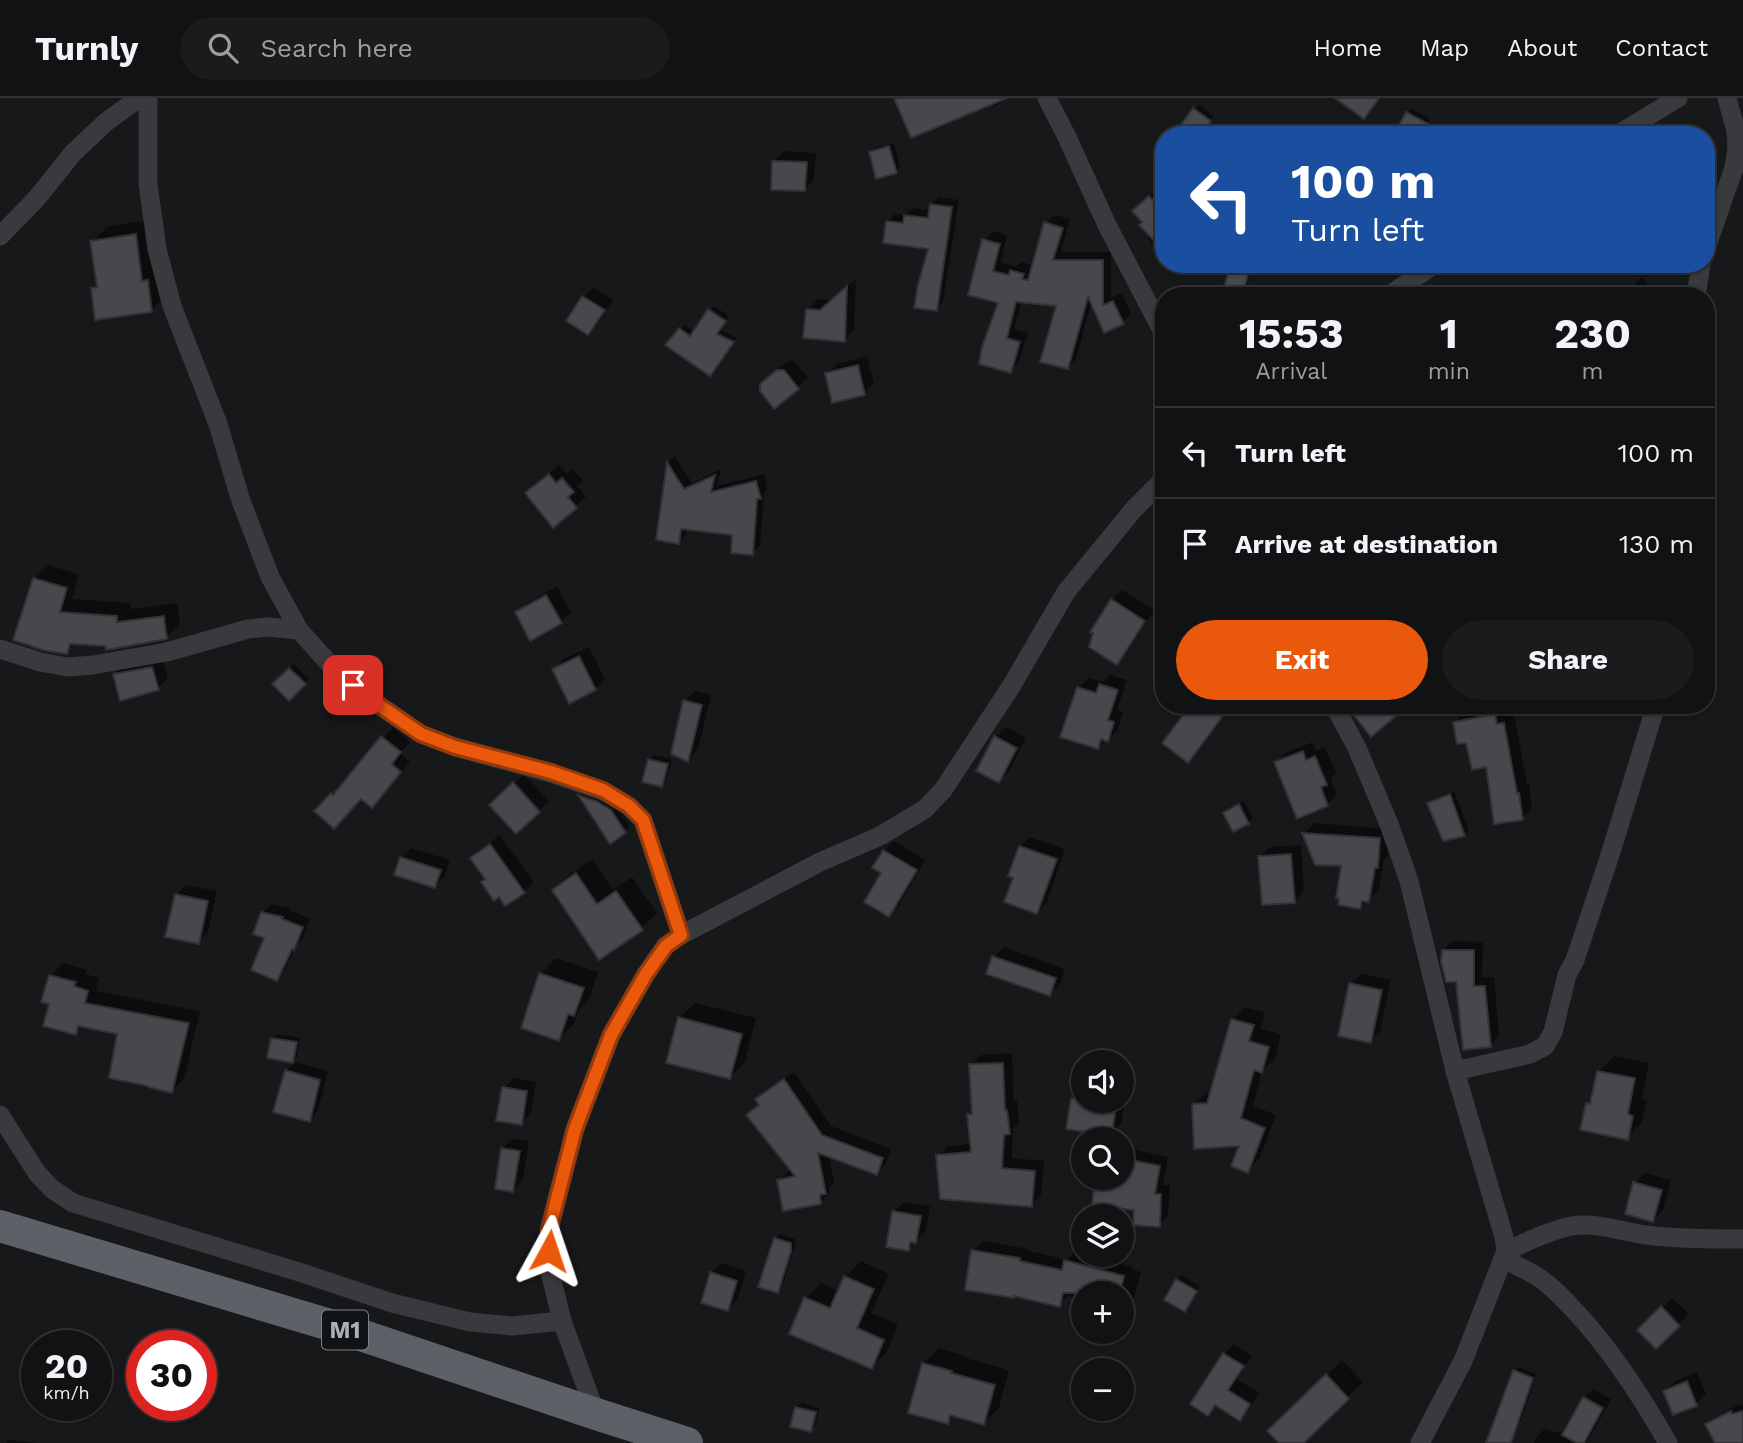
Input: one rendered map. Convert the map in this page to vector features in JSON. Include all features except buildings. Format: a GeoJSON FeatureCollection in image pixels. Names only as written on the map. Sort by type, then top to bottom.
{"type":"FeatureCollection","features":[{"type":"Feature","properties":{"kind":"highway","name":"M1"},"geometry":{"type":"LineString","coordinates":[[0,1226],[340,1328],[667,1440]]}},
{"type":"Feature","properties":{"kind":"street"},"geometry":{"type":"LineString","coordinates":[[0,236],[37,198],[73,153],[106,122],[139,98]]}},
{"type":"Feature","properties":{"kind":"street"},"geometry":{"type":"LineString","coordinates":[[148,98],[148,184],[157,249],[172,306],[218,424],[241,501],[270,577],[299,630],[334,669],[373,701],[421,734],[455,747],[551,772],[603,790],[629,806],[643,820],[681,935]]}},
{"type":"Feature","properties":{"kind":"street"},"geometry":{"type":"LineString","coordinates":[[1047,98],[1107,225],[1155,317]]}},
{"type":"Feature","properties":{"kind":"street"},"geometry":{"type":"LineString","coordinates":[[1632,126],[1678,98]]}},
{"type":"Feature","properties":{"kind":"street"},"geometry":{"type":"LineString","coordinates":[[1715,222],[1734,168],[1737,148],[1736,131],[1727,98]]}},
{"type":"Feature","properties":{"kind":"street"},"geometry":{"type":"LineString","coordinates":[[1401,287],[1422,273]]}},
{"type":"Feature","properties":{"kind":"street"},"geometry":{"type":"LineString","coordinates":[[596,1414],[562,1321],[550,1272],[549,1230],[575,1129],[611,1035],[646,974],[666,946],[681,935],[820,862],[880,836],[925,809],[943,790],[1012,685],[1066,592],[1134,509],[1155,488]]}},
{"type":"Feature","properties":{"kind":"street"},"geometry":{"type":"LineString","coordinates":[[0,649],[40,662],[68,667],[167,652],[248,629],[268,627],[299,630]]}},
{"type":"Feature","properties":{"kind":"street"},"geometry":{"type":"LineString","coordinates":[[1339,714],[1357,748],[1389,824],[1409,881],[1455,1071],[1504,1237],[1505,1255],[1462,1361],[1420,1443]]}},
{"type":"Feature","properties":{"kind":"street"},"geometry":{"type":"LineString","coordinates":[[1455,1071],[1530,1054],[1545,1046],[1553,1032],[1567,975],[1575,960],[1610,855],[1653,714]]}},
{"type":"Feature","properties":{"kind":"street"},"geometry":{"type":"LineString","coordinates":[[0,1115],[37,1172],[52,1189],[73,1203],[431,1313],[470,1322],[512,1326],[562,1321]]}},
{"type":"Feature","properties":{"kind":"street"},"geometry":{"type":"LineString","coordinates":[[1505,1255],[1538,1237],[1572,1226],[1596,1226],[1643,1235],[1691,1239],[1743,1239]]}},
{"type":"Feature","properties":{"kind":"street"},"geometry":{"type":"LineString","coordinates":[[1505,1255],[1538,1277],[1572,1308],[1611,1353],[1668,1443]]}},
{"type":"Feature","properties":{"kind":"route"},"geometry":{"type":"LineString","coordinates":[[353,685],[421,734],[455,747],[551,772],[603,790],[629,806],[643,820],[681,935],[666,946],[646,974],[611,1035],[575,1129],[549,1230],[549,1251]]}}]}
